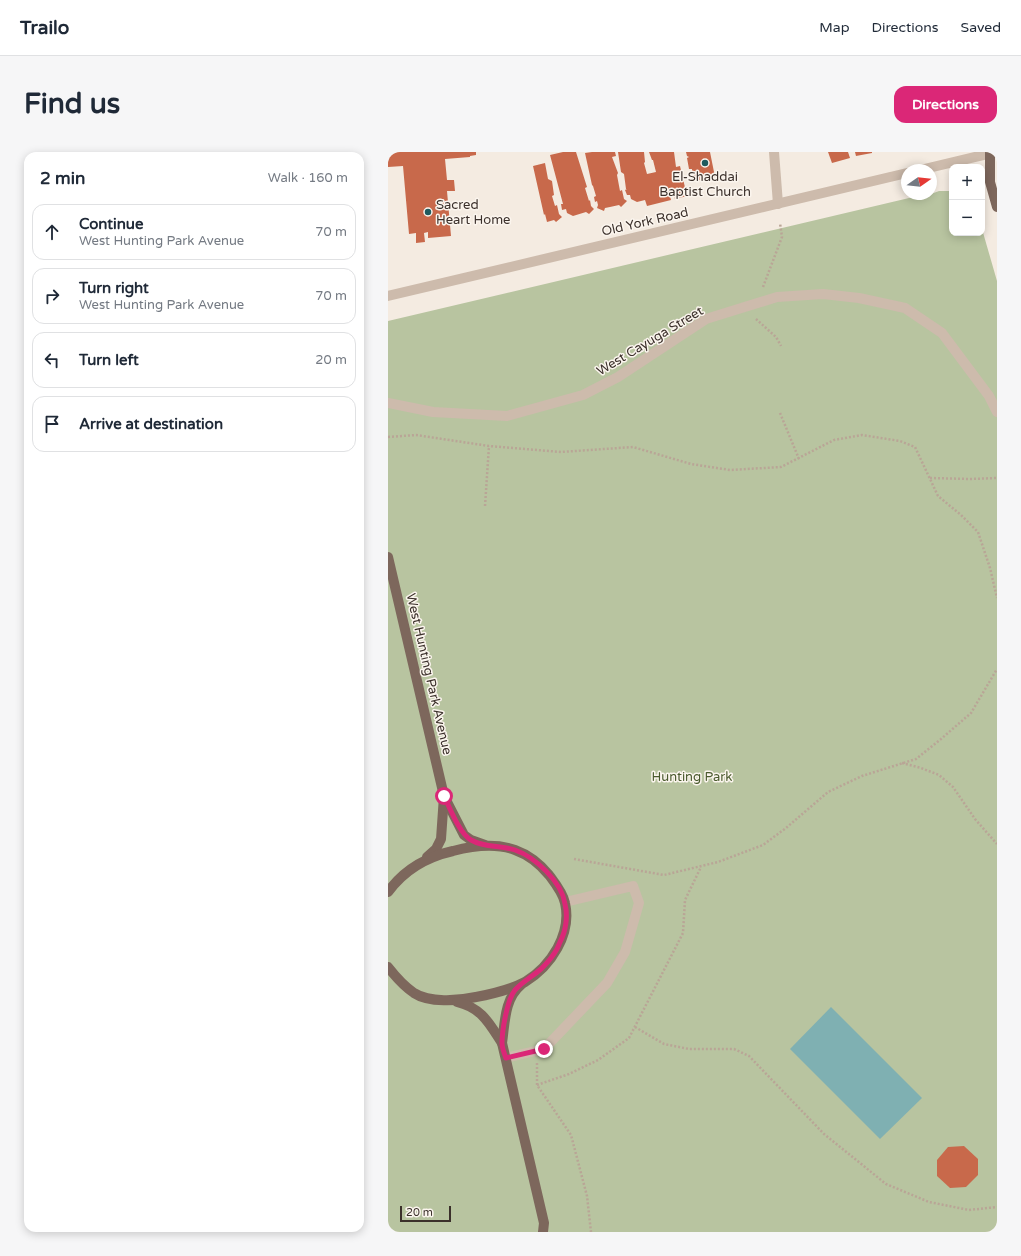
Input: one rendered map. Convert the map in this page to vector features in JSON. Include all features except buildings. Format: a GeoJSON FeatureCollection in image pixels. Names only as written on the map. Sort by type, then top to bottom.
{"type":"FeatureCollection","features":[{"type":"Feature","properties":{"kind":"main road"},"geometry":{"type":"LineString","coordinates":[[993,153],[990,182],[997,207]]}},
{"type":"Feature","properties":{"kind":"main road","name":"West Hunting Park Avenue"},"geometry":{"type":"LineString","coordinates":[[388,557],[444,796],[464,835],[471,840],[488,846]]}},
{"type":"Feature","properties":{"kind":"main road","name":"West Hunting Park Avenue"},"geometry":{"type":"LineString","coordinates":[[423,862],[436,849],[441,840],[444,796]]}},
{"type":"Feature","properties":{"kind":"main road","name":"West Hunting Park Avenue"},"geometry":{"type":"LineString","coordinates":[[388,892],[404,873],[439,854],[460,849],[488,846],[497,846],[514,850],[530,856],[545,870],[558,886],[565,902],[566,918],[564,935],[555,954],[541,969],[515,990],[510,999],[506,1014],[502,1043]]}},
{"type":"Feature","properties":{"kind":"main road","name":"West Hunting Park Avenue"},"geometry":{"type":"LineString","coordinates":[[388,967],[402,983],[415,993],[431,999],[468,999],[506,990],[525,982]]}},
{"type":"Feature","properties":{"kind":"main road","name":"West Hunting Park Avenue"},"geometry":{"type":"LineString","coordinates":[[450,1000],[474,1008],[485,1018],[502,1043],[544,1223],[543,1232]]}},
{"type":"Feature","properties":{"kind":"street"},"geometry":{"type":"LineString","coordinates":[[774,152],[778,204]]}},
{"type":"Feature","properties":{"kind":"street"},"geometry":{"type":"LineString","coordinates":[[937,166],[993,153]]}},
{"type":"Feature","properties":{"kind":"street","name":"Old York Road"},"geometry":{"type":"LineString","coordinates":[[388,296],[901,174]]}},
{"type":"Feature","properties":{"kind":"street","name":"West Cayuga Street"},"geometry":{"type":"LineString","coordinates":[[388,403],[433,412],[507,416],[583,395],[618,377],[706,319],[777,297],[823,294],[859,298],[905,308],[936,328],[942,333],[989,396],[997,412]]}},
{"type":"Feature","properties":{"kind":"street"},"geometry":{"type":"LineString","coordinates":[[506,1058],[544,1049],[607,983],[625,952],[639,902],[633,886],[565,902]]}},
{"type":"Feature","properties":{"kind":"path"},"geometry":{"type":"LineString","coordinates":[[763,288],[782,236],[780,223]]}},
{"type":"Feature","properties":{"kind":"path"},"geometry":{"type":"LineString","coordinates":[[756,319],[776,336],[781,346]]}},
{"type":"Feature","properties":{"kind":"path"},"geometry":{"type":"LineString","coordinates":[[780,413],[799,459]]}},
{"type":"Feature","properties":{"kind":"path"},"geometry":{"type":"LineString","coordinates":[[388,437],[416,435],[490,446],[561,452],[633,448],[691,464],[730,470],[781,467],[834,440],[862,435],[900,441],[915,447],[938,496],[961,515],[978,532],[990,568],[997,598]]}},
{"type":"Feature","properties":{"kind":"path"},"geometry":{"type":"LineString","coordinates":[[485,506],[490,446]]}},
{"type":"Feature","properties":{"kind":"path"},"geometry":{"type":"LineString","coordinates":[[930,478],[997,478]]}},
{"type":"Feature","properties":{"kind":"path"},"geometry":{"type":"LineString","coordinates":[[574,860],[664,875],[718,862],[762,845],[786,828],[828,792],[862,776],[916,758],[971,713],[997,669]]}},
{"type":"Feature","properties":{"kind":"path"},"geometry":{"type":"LineString","coordinates":[[902,763],[939,775],[953,787],[975,819],[997,844]]}},
{"type":"Feature","properties":{"kind":"path"},"geometry":{"type":"LineString","coordinates":[[537,1085],[569,1074],[598,1060],[629,1038],[683,934],[685,900],[701,866]]}},
{"type":"Feature","properties":{"kind":"path"},"geometry":{"type":"LineString","coordinates":[[635,1027],[664,1044],[689,1049],[734,1049],[749,1056],[824,1134],[886,1184],[929,1202],[969,1210],[997,1207]]}},
{"type":"Feature","properties":{"kind":"path"},"geometry":{"type":"LineString","coordinates":[[537,1062],[537,1085],[570,1135],[588,1196],[591,1232]]}},
{"type":"Feature","properties":{"kind":"green space","name":"Hunting Park"},"geometry":{"type":"Polygon","coordinates":[[[949,191],[949,236],[984,236],[997,281],[997,1232],[388,1232],[388,321],[901,200],[937,200],[937,192],[949,191]]]}},
{"type":"Feature","properties":{"kind":"water"},"geometry":{"type":"Polygon","coordinates":[[[831,1007],[922,1098],[880,1139],[790,1049],[831,1007]]]}},
{"type":"Feature","properties":{"kind":"place","name":"El-Shaddai Baptist Church"},"geometry":{"type":"Point","coordinates":[705,163]}},
{"type":"Feature","properties":{"kind":"place","name":"Sacred Heart Home"},"geometry":{"type":"Point","coordinates":[428,212]}},
{"type":"Feature","properties":{"kind":"route"},"geometry":{"type":"LineString","coordinates":[[444,796],[464,835],[471,840],[488,846],[497,846],[514,850],[530,856],[545,870],[558,886],[565,902],[566,918],[564,935],[555,954],[541,969],[515,990],[510,999],[506,1014],[502,1043],[506,1058],[544,1049]]}}]}
